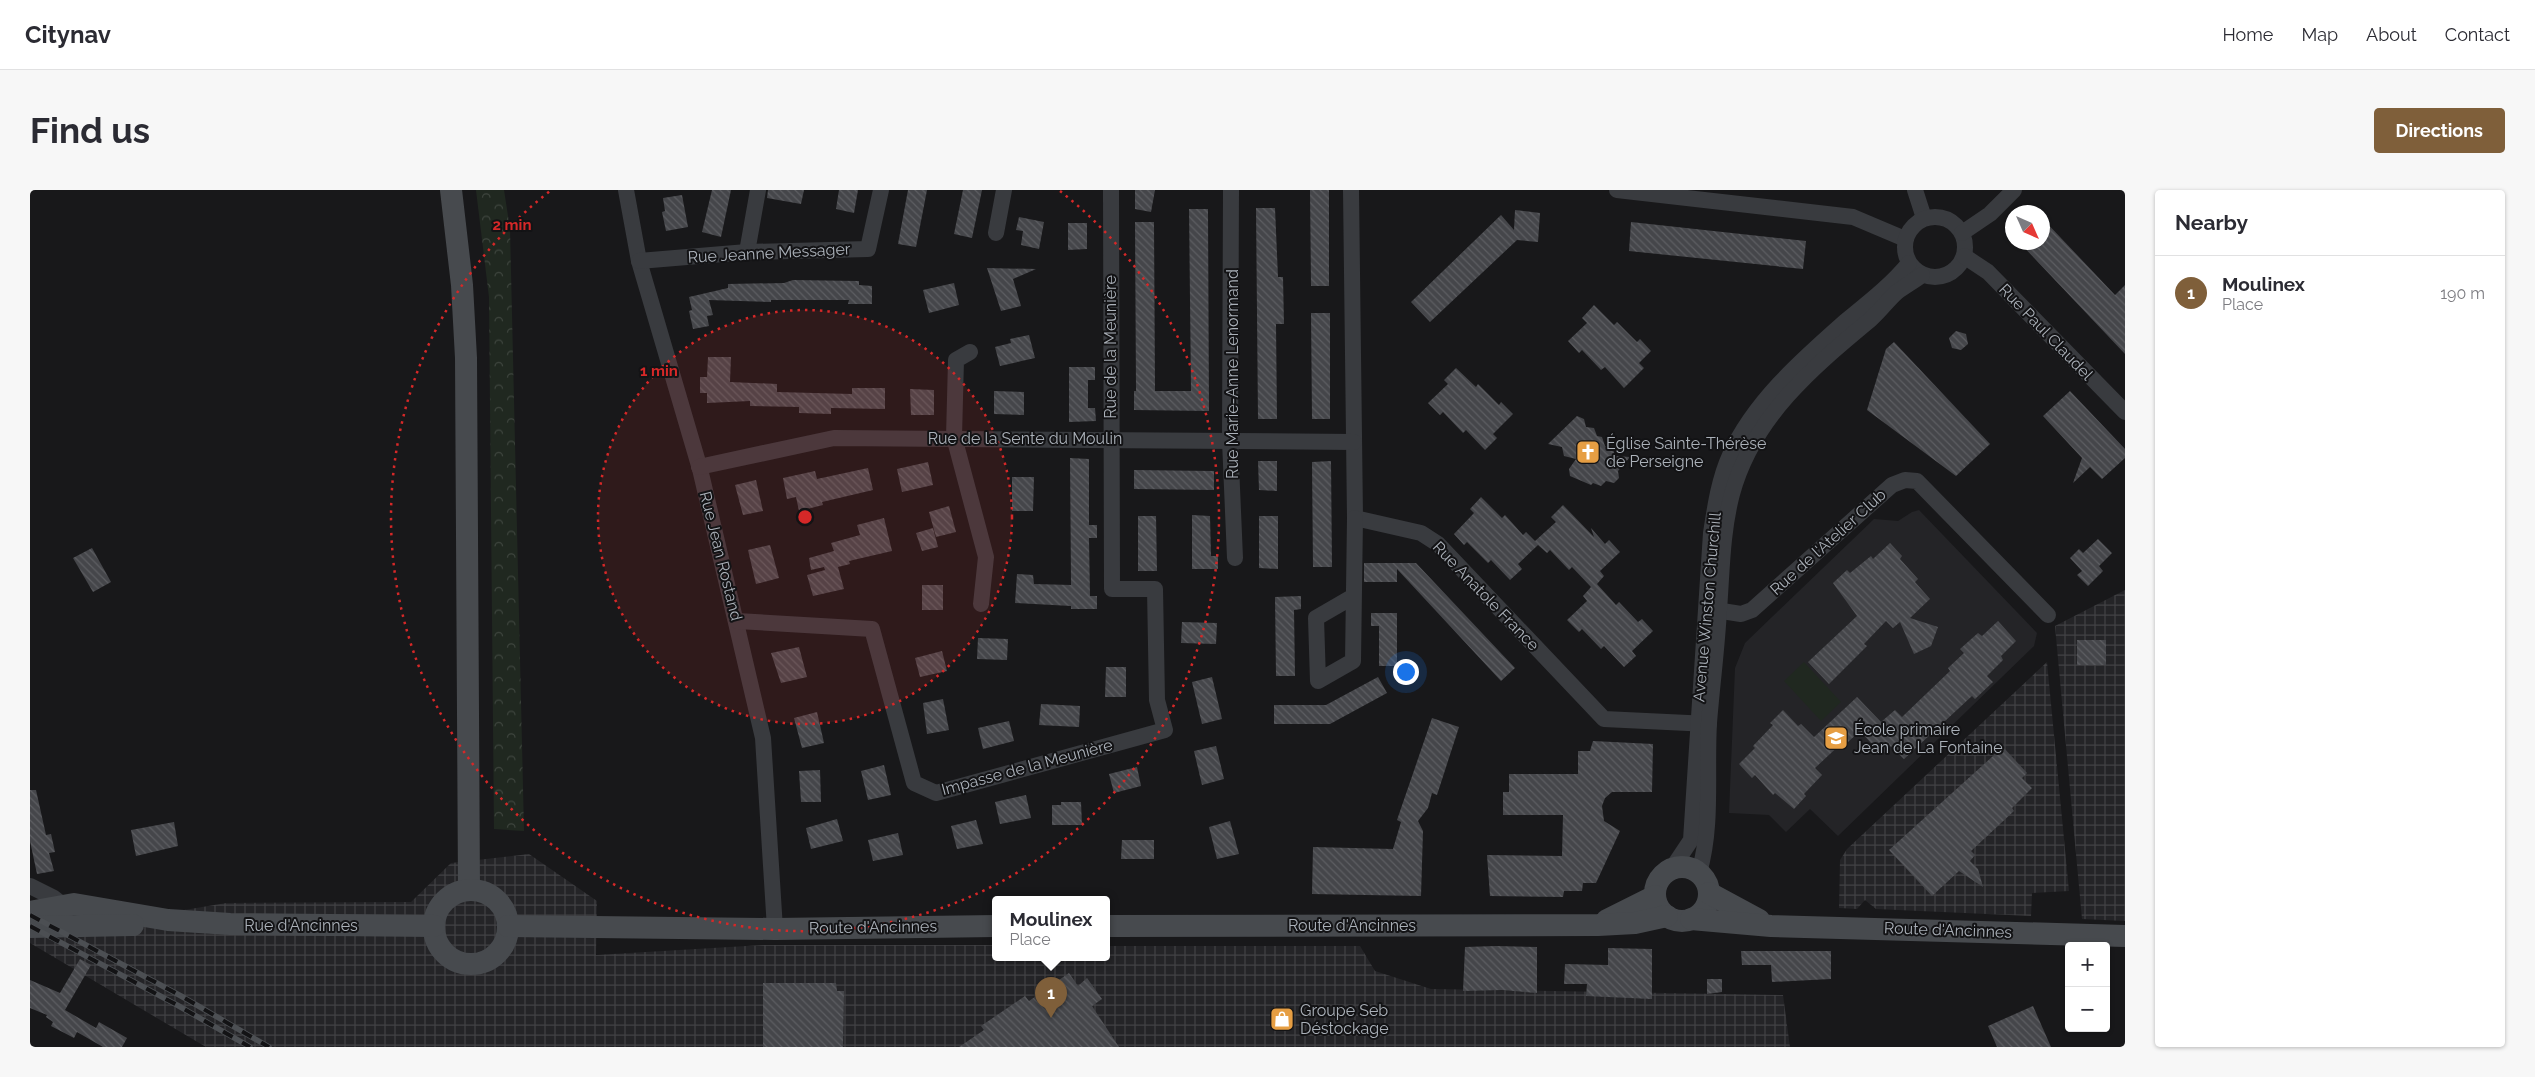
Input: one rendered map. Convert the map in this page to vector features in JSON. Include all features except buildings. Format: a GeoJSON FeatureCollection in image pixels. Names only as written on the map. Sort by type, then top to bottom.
{"type":"FeatureCollection","features":[{"type":"Feature","properties":{"kind":"main road"},"geometry":{"type":"LineString","coordinates":[[451,190],[462,285],[466,358],[469,890]]}},
{"type":"Feature","properties":{"kind":"main road"},"geometry":{"type":"LineString","coordinates":[[1685,868],[1699,873],[1708,886],[1709,894],[1704,909],[1691,919],[1683,921],[1667,916],[1657,904],[1655,896],[1660,880],[1671,870],[1685,868]]}},
{"type":"Feature","properties":{"kind":"main road"},"geometry":{"type":"LineString","coordinates":[[469,890],[486,893],[500,904],[506,914],[508,926],[507,937],[502,948],[483,962],[471,964],[459,962],[449,957],[440,948],[435,938],[434,926],[441,905],[448,897],[458,892],[469,890]]}},
{"type":"Feature","properties":{"kind":"main road","name":"Route d'Ancinnes"},"geometry":{"type":"LineString","coordinates":[[1709,894],[1771,926]]}},
{"type":"Feature","properties":{"kind":"main road","name":"Route d'Ancinnes"},"geometry":{"type":"LineString","coordinates":[[1598,925],[1655,896]]}},
{"type":"Feature","properties":{"kind":"main road","name":"Rue d'Ancinnes"},"geometry":{"type":"LineString","coordinates":[[30,912],[74,904],[168,920],[230,924],[434,926]]}},
{"type":"Feature","properties":{"kind":"main road","name":"Route d'Ancinnes"},"geometry":{"type":"LineString","coordinates":[[1110,926],[1598,925],[1635,923],[1667,916]]}},
{"type":"Feature","properties":{"kind":"main road","name":"Route d'Ancinnes"},"geometry":{"type":"LineString","coordinates":[[1691,919],[1771,926],[2125,936]]}},
{"type":"Feature","properties":{"kind":"main road","name":"Rue d'Ancinnes"},"geometry":{"type":"LineString","coordinates":[[30,926],[150,925],[168,920]]}},
{"type":"Feature","properties":{"kind":"main road","name":"Route d'Ancinnes"},"geometry":{"type":"LineString","coordinates":[[508,926],[751,928],[992,926]]}},
{"type":"Feature","properties":{"kind":"street","name":"Rue Jean Rostand"},"geometry":{"type":"LineString","coordinates":[[626,190],[639,261],[699,467],[737,621],[763,738],[775,928]]}},
{"type":"Feature","properties":{"kind":"street"},"geometry":{"type":"LineString","coordinates":[[747,252],[758,190]]}},
{"type":"Feature","properties":{"kind":"street","name":"Rue Jeanne Messager"},"geometry":{"type":"LineString","coordinates":[[639,261],[747,252],[868,248],[881,190]]}},
{"type":"Feature","properties":{"kind":"street"},"geometry":{"type":"LineString","coordinates":[[996,233],[1004,190]]}},
{"type":"Feature","properties":{"kind":"street","name":"Rue de la Meunière"},"geometry":{"type":"LineString","coordinates":[[1111,190],[1110,438],[1112,589],[1155,589],[1157,700],[1165,730]]}},
{"type":"Feature","properties":{"kind":"street","name":"Rue Marie-Anne Lenormand"},"geometry":{"type":"LineString","coordinates":[[1231,190],[1230,441],[1235,558]]}},
{"type":"Feature","properties":{"kind":"street"},"geometry":{"type":"LineString","coordinates":[[1351,190],[1355,518],[1354,596],[1353,661],[1318,681],[1316,618],[1354,596]]}},
{"type":"Feature","properties":{"kind":"street"},"geometry":{"type":"LineString","coordinates":[[1617,190],[1853,217],[1905,239]]}},
{"type":"Feature","properties":{"kind":"street"},"geometry":{"type":"LineString","coordinates":[[1915,190],[1924,218]]}},
{"type":"Feature","properties":{"kind":"street"},"geometry":{"type":"LineString","coordinates":[[1962,233],[1990,214],[2014,190]]}},
{"type":"Feature","properties":{"kind":"street"},"geometry":{"type":"LineString","coordinates":[[1942,217],[1957,226],[1965,240],[1964,256],[1959,265],[1947,275],[1932,278],[1922,275],[1909,263],[1904,247],[1905,239],[1909,230],[1924,218],[1942,217]]}},
{"type":"Feature","properties":{"kind":"street","name":"Rue Paul Claudel"},"geometry":{"type":"LineString","coordinates":[[1964,256],[1988,272],[2125,412]]}},
{"type":"Feature","properties":{"kind":"street","name":"Avenue Winston Churchill"},"geometry":{"type":"LineString","coordinates":[[1713,610],[1711,533],[1719,490],[1730,455],[1749,422],[1778,386],[1808,356],[1890,284],[1909,263]]}},
{"type":"Feature","properties":{"kind":"street","name":"Avenue Winston Churchill"},"geometry":{"type":"LineString","coordinates":[[1671,870],[1690,840],[1713,610],[1722,543],[1733,493],[1748,453],[1763,425],[1781,401],[1820,361],[1878,312],[1897,293],[1922,275]]}},
{"type":"Feature","properties":{"kind":"street"},"geometry":{"type":"LineString","coordinates":[[970,352],[956,360],[954,437],[986,557],[981,604]]}},
{"type":"Feature","properties":{"kind":"street","name":"Rue de la Sente du Moulin"},"geometry":{"type":"LineString","coordinates":[[699,467],[834,438],[1110,438],[1354,442]]}},
{"type":"Feature","properties":{"kind":"street","name":"Rue de l'Atelier Club"},"geometry":{"type":"LineString","coordinates":[[1713,610],[1742,614],[1752,610],[1892,485],[1905,480],[1917,481],[2048,615]]}},
{"type":"Feature","properties":{"kind":"street","name":"Rue Anatole France"},"geometry":{"type":"LineString","coordinates":[[1355,518],[1420,533],[1438,544],[1604,719],[1703,723]]}},
{"type":"Feature","properties":{"kind":"street","name":"Impasse de la Meunière"},"geometry":{"type":"LineString","coordinates":[[737,621],[872,628],[914,783],[936,793],[1165,730]]}},
{"type":"Feature","properties":{"kind":"street","name":"Avenue Winston Churchill"},"geometry":{"type":"LineString","coordinates":[[1699,873],[1706,848],[1703,723]]}},
{"type":"Feature","properties":{"kind":"street"},"geometry":{"type":"LineString","coordinates":[[30,886],[54,898],[96,926]]}},
{"type":"Feature","properties":{"kind":"shaded area","name":"École primaire Jean de La Fontaine"},"geometry":{"type":"Polygon","coordinates":[[[1919,510],[2037,633],[2034,646],[1838,836],[1810,809],[1786,832],[1769,815],[1729,813],[1735,668],[1745,643],[1874,519],[1898,521],[1919,510]]]}},
{"type":"Feature","properties":{"kind":"shaded area"},"geometry":{"type":"Polygon","coordinates":[[[2125,590],[2125,921],[2082,919],[2055,626],[2125,590]]]}},
{"type":"Feature","properties":{"kind":"shaded area"},"geometry":{"type":"Polygon","coordinates":[[[2047,662],[2069,891],[2032,893],[2031,916],[1876,909],[1865,900],[1857,909],[1839,908],[1840,860],[1847,849],[2047,662]]]}},
{"type":"Feature","properties":{"kind":"shaded area"},"geometry":{"type":"Polygon","coordinates":[[[529,854],[597,901],[596,955],[763,945],[992,945],[992,961],[1110,961],[1110,946],[1360,946],[1375,971],[1431,989],[1783,995],[1790,1047],[206,1047],[30,943],[30,936],[226,903],[411,902],[451,863],[529,854]]]}},
{"type":"Feature","properties":{"kind":"green space"},"geometry":{"type":"Polygon","coordinates":[[[476,190],[504,190],[510,229],[524,831],[494,829],[489,297],[476,190]]]}},
{"type":"Feature","properties":{"kind":"green space"},"geometry":{"type":"Polygon","coordinates":[[[1804,662],[1841,702],[1821,721],[1784,681],[1804,662]]]}},
{"type":"Feature","properties":{"kind":"railway"},"geometry":{"type":"LineString","coordinates":[[30,915],[181,996],[269,1047]]}},
{"type":"Feature","properties":{"kind":"railway"},"geometry":{"type":"LineString","coordinates":[[30,926],[177,1005],[250,1047]]}},
{"type":"Feature","properties":{"kind":"place","name":"Église Sainte-Thérèse de Perseigne"},"geometry":{"type":"Point","coordinates":[1588,452]}},
{"type":"Feature","properties":{"kind":"place","name":"École primaire Jean de La Fontaine"},"geometry":{"type":"Point","coordinates":[1836,738]}},
{"type":"Feature","properties":{"kind":"place","name":"Moulinex"},"geometry":{"type":"Point","coordinates":[1051,1018]}},
{"type":"Feature","properties":{"kind":"place","name":"Groupe Seb Déstockage"},"geometry":{"type":"Point","coordinates":[1282,1019]}}]}
